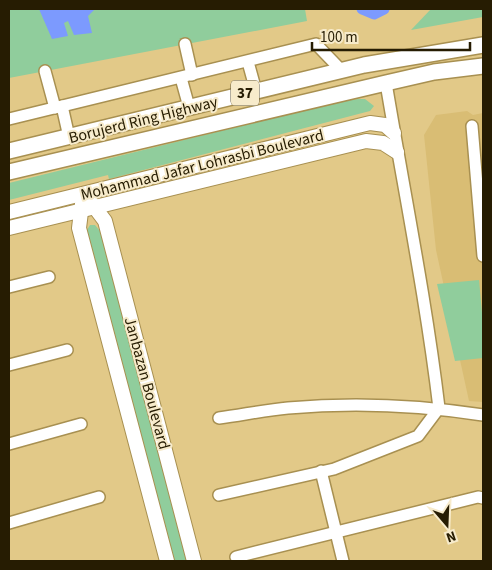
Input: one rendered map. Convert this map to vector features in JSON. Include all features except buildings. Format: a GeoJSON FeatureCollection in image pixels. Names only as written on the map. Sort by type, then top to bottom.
{"type":"FeatureCollection","features":[{"type":"Feature","properties":{"kind":"highway","name":"Borujerd Ring Highway"},"geometry":{"type":"LineString","coordinates":[[9,151],[341,70],[483,45]]}},
{"type":"Feature","properties":{"kind":"highway","name":"Borujerd Ring Highway"},"geometry":{"type":"LineString","coordinates":[[9,172],[434,72],[483,66]]}},
{"type":"Feature","properties":{"kind":"main road","name":"Mohammad Jafar Lohrasbi Boulevard"},"geometry":{"type":"LineString","coordinates":[[9,212],[370,123],[385,125],[394,132]]}},
{"type":"Feature","properties":{"kind":"main road"},"geometry":{"type":"LineString","coordinates":[[9,228],[366,140],[383,143],[397,152]]}},
{"type":"Feature","properties":{"kind":"main road","name":"Janbazan Boulevard"},"geometry":{"type":"LineString","coordinates":[[83,193],[88,209],[105,220],[194,561]]}},
{"type":"Feature","properties":{"kind":"main road","name":"Janbazan Boulevard"},"geometry":{"type":"LineString","coordinates":[[88,209],[79,228],[167,561]]}},
{"type":"Feature","properties":{"kind":"street"},"geometry":{"type":"LineString","coordinates":[[185,44],[189,107]]}},
{"type":"Feature","properties":{"kind":"street"},"geometry":{"type":"LineString","coordinates":[[9,119],[316,44],[341,70]]}},
{"type":"Feature","properties":{"kind":"street"},"geometry":{"type":"LineString","coordinates":[[248,62],[256,91]]}},
{"type":"Feature","properties":{"kind":"street"},"geometry":{"type":"LineString","coordinates":[[45,71],[69,137]]}},
{"type":"Feature","properties":{"kind":"street"},"geometry":{"type":"LineString","coordinates":[[219,495],[334,469],[418,436],[439,408],[430,336],[386,83]]}},
{"type":"Feature","properties":{"kind":"street"},"geometry":{"type":"LineString","coordinates":[[472,126],[483,256]]}},
{"type":"Feature","properties":{"kind":"street"},"geometry":{"type":"LineString","coordinates":[[9,287],[49,277]]}},
{"type":"Feature","properties":{"kind":"street"},"geometry":{"type":"LineString","coordinates":[[9,365],[67,350]]}},
{"type":"Feature","properties":{"kind":"street"},"geometry":{"type":"LineString","coordinates":[[220,418],[287,408],[364,404],[439,408],[483,415]]}},
{"type":"Feature","properties":{"kind":"street"},"geometry":{"type":"LineString","coordinates":[[9,444],[81,424]]}},
{"type":"Feature","properties":{"kind":"street"},"geometry":{"type":"LineString","coordinates":[[321,471],[343,561]]}},
{"type":"Feature","properties":{"kind":"street"},"geometry":{"type":"LineString","coordinates":[[9,523],[99,497]]}},
{"type":"Feature","properties":{"kind":"street"},"geometry":{"type":"LineString","coordinates":[[236,557],[478,497],[483,498]]}},
{"type":"Feature","properties":{"kind":"shaded area"},"geometry":{"type":"Polygon","coordinates":[[[467,111],[473,115],[483,113],[483,402],[469,401],[436,250],[424,135],[436,115],[467,111]]]}},
{"type":"Feature","properties":{"kind":"green space"},"geometry":{"type":"Polygon","coordinates":[[[9,9],[305,9],[307,21],[9,78],[9,9]]]}},
{"type":"Feature","properties":{"kind":"green space"},"geometry":{"type":"Polygon","coordinates":[[[431,9],[483,9],[483,17],[411,30],[431,9]]]}},
{"type":"Feature","properties":{"kind":"green space"},"geometry":{"type":"Polygon","coordinates":[[[365,99],[374,106],[370,111],[109,179],[108,175],[9,200],[9,183],[343,101],[365,99]]]}},
{"type":"Feature","properties":{"kind":"green space"},"geometry":{"type":"Polygon","coordinates":[[[90,225],[95,225],[100,231],[189,561],[174,561],[86,235],[90,225]]]}},
{"type":"Feature","properties":{"kind":"green space"},"geometry":{"type":"Polygon","coordinates":[[[479,280],[483,324],[483,358],[455,361],[437,284],[479,280]]]}},
{"type":"Feature","properties":{"kind":"water"},"geometry":{"type":"Polygon","coordinates":[[[39,9],[95,9],[88,16],[92,33],[74,35],[68,21],[64,23],[68,36],[52,39],[39,9]]]}},
{"type":"Feature","properties":{"kind":"waterway"},"geometry":{"type":"LineString","coordinates":[[362,9],[374,14],[384,9]]}}]}
